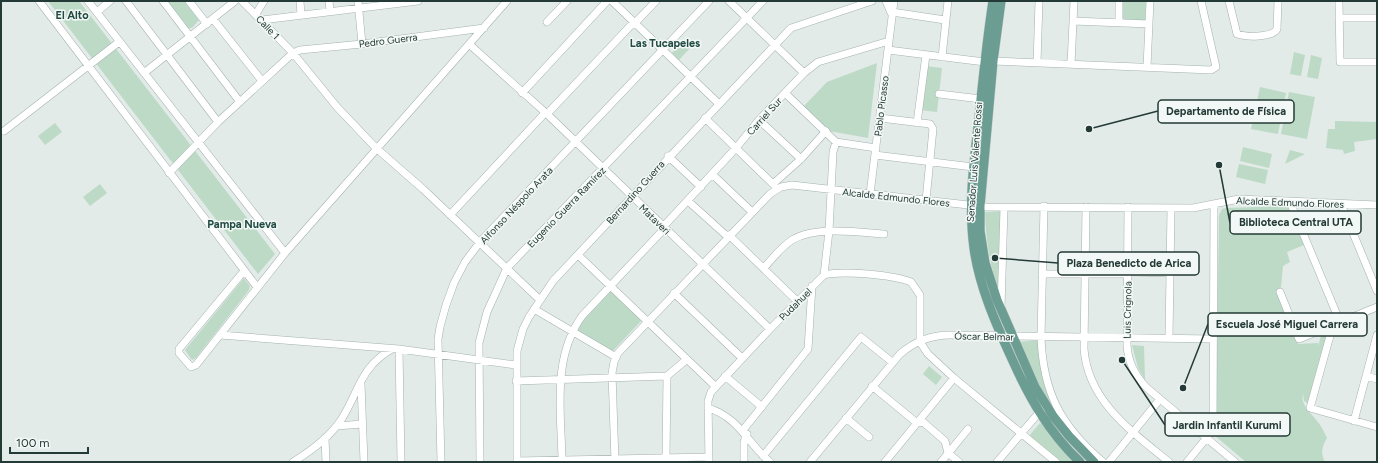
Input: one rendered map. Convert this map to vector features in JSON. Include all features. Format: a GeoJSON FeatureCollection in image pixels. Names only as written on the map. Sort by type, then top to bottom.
{"type":"FeatureCollection","features":[{"type":"Feature","properties":{"kind":"main road","name":"Senador Luis Valente Rossi"},"geometry":{"type":"LineString","coordinates":[[992,1],[985,151],[980,206],[980,231],[985,264],[1001,310],[1031,379],[1047,406],[1069,436],[1094,462]]}},
{"type":"Feature","properties":{"kind":"main road","name":"Senador Luis Valente Rossi"},"geometry":{"type":"LineString","coordinates":[[1001,1],[981,99],[973,167],[971,205],[974,249],[982,284],[1002,336],[1024,386],[1038,412],[1055,435],[1080,462]]}},
{"type":"Feature","properties":{"kind":"main road"},"geometry":{"type":"LineString","coordinates":[[975,150],[985,151]]}},
{"type":"Feature","properties":{"kind":"street"},"geometry":{"type":"LineString","coordinates":[[39,1],[257,287]]}},
{"type":"Feature","properties":{"kind":"street"},"geometry":{"type":"LineString","coordinates":[[88,1],[197,143],[285,253]]}},
{"type":"Feature","properties":{"kind":"street"},"geometry":{"type":"LineString","coordinates":[[96,12],[110,1]]}},
{"type":"Feature","properties":{"kind":"street"},"geometry":{"type":"LineString","coordinates":[[126,1],[218,122]]}},
{"type":"Feature","properties":{"kind":"street"},"geometry":{"type":"LineString","coordinates":[[163,1],[240,102]]}},
{"type":"Feature","properties":{"kind":"street"},"geometry":{"type":"LineString","coordinates":[[189,1],[210,21],[262,81]]}},
{"type":"Feature","properties":{"kind":"street"},"geometry":{"type":"LineString","coordinates":[[144,73],[235,1]]}},
{"type":"Feature","properties":{"kind":"street","name":"Calle 1"},"geometry":{"type":"LineString","coordinates":[[242,1],[293,53],[337,107],[376,148],[480,242],[540,299]]}},
{"type":"Feature","properties":{"kind":"street"},"geometry":{"type":"LineString","coordinates":[[256,14],[264,1]]}},
{"type":"Feature","properties":{"kind":"street"},"geometry":{"type":"LineString","coordinates":[[300,1],[302,15]]}},
{"type":"Feature","properties":{"kind":"street"},"geometry":{"type":"LineString","coordinates":[[329,1],[330,11]]}},
{"type":"Feature","properties":{"kind":"street"},"geometry":{"type":"LineString","coordinates":[[262,20],[330,11],[358,4],[418,1]]}},
{"type":"Feature","properties":{"kind":"street"},"geometry":{"type":"LineString","coordinates":[[244,271],[179,350],[179,353],[191,367],[193,367],[220,335],[285,253],[507,1]]}},
{"type":"Feature","properties":{"kind":"street"},"geometry":{"type":"LineString","coordinates":[[522,93],[607,1]]}},
{"type":"Feature","properties":{"kind":"street"},"geometry":{"type":"LineString","coordinates":[[612,1],[718,103]]}},
{"type":"Feature","properties":{"kind":"street"},"geometry":{"type":"LineString","coordinates":[[450,215],[546,113],[656,1]]}},
{"type":"Feature","properties":{"kind":"street","name":"Alfonso Néspolo Arata"},"geometry":{"type":"LineString","coordinates":[[441,462],[440,327],[449,294],[462,268],[480,242],[710,1]]}},
{"type":"Feature","properties":{"kind":"street"},"geometry":{"type":"LineString","coordinates":[[729,1],[804,73]]}},
{"type":"Feature","properties":{"kind":"street","name":"Eugenio Guerra Ramírez"},"geometry":{"type":"LineString","coordinates":[[480,462],[479,343],[487,312],[507,268],[763,1]]}},
{"type":"Feature","properties":{"kind":"street","name":"Bernardino Guerra"},"geometry":{"type":"LineString","coordinates":[[517,461],[516,365],[519,342],[523,329],[552,280],[578,255],[668,156],[790,28],[872,1]]}},
{"type":"Feature","properties":{"kind":"street","name":"Pablo Picasso"},"geometry":{"type":"LineString","coordinates":[[886,1],[892,15]]}},
{"type":"Feature","properties":{"kind":"street","name":"Pablo Picasso"},"geometry":{"type":"LineString","coordinates":[[870,194],[894,1]]}},
{"type":"Feature","properties":{"kind":"street"},"geometry":{"type":"LineString","coordinates":[[942,57],[948,1]]}},
{"type":"Feature","properties":{"kind":"street"},"geometry":{"type":"LineString","coordinates":[[1037,63],[1039,1]]}},
{"type":"Feature","properties":{"kind":"street"},"geometry":{"type":"LineString","coordinates":[[1071,64],[1074,1]]}},
{"type":"Feature","properties":{"kind":"street"},"geometry":{"type":"LineString","coordinates":[[1119,1],[1119,23]]}},
{"type":"Feature","properties":{"kind":"street"},"geometry":{"type":"LineString","coordinates":[[1147,67],[1150,1]]}},
{"type":"Feature","properties":{"kind":"street"},"geometry":{"type":"LineString","coordinates":[[888,50],[989,62],[1210,70],[1216,67],[1201,1]]}},
{"type":"Feature","properties":{"kind":"street"},"geometry":{"type":"LineString","coordinates":[[1229,1],[1237,34],[1270,36],[1274,34],[1277,29],[1278,1]]}},
{"type":"Feature","properties":{"kind":"street"},"geometry":{"type":"LineString","coordinates":[[1339,1],[1340,62],[1377,62]]}},
{"type":"Feature","properties":{"kind":"street"},"geometry":{"type":"LineString","coordinates":[[547,22],[563,2]]}},
{"type":"Feature","properties":{"kind":"street"},"geometry":{"type":"LineString","coordinates":[[358,4],[362,44]]}},
{"type":"Feature","properties":{"kind":"street"},"geometry":{"type":"LineString","coordinates":[[892,15],[945,20]]}},
{"type":"Feature","properties":{"kind":"street"},"geometry":{"type":"LineString","coordinates":[[1339,18],[1377,18]]}},
{"type":"Feature","properties":{"kind":"street"},"geometry":{"type":"LineString","coordinates":[[1073,21],[1149,24]]}},
{"type":"Feature","properties":{"kind":"street","name":"Pedro Guerra"},"geometry":{"type":"LineString","coordinates":[[293,53],[300,50],[362,44],[484,28]]}},
{"type":"Feature","properties":{"kind":"street","name":"Carriel Sur"},"geometry":{"type":"LineString","coordinates":[[562,459],[560,380],[564,350],[572,331],[582,316],[664,228],[736,148],[759,120],[804,73],[818,62],[889,41]]}},
{"type":"Feature","properties":{"kind":"street"},"geometry":{"type":"LineString","coordinates":[[4,131],[119,42]]}},
{"type":"Feature","properties":{"kind":"street","name":"Mataveri"},"geometry":{"type":"LineString","coordinates":[[469,44],[546,113],[664,228],[770,328]]}},
{"type":"Feature","properties":{"kind":"street"},"geometry":{"type":"LineString","coordinates":[[169,173],[218,122],[293,53]]}},
{"type":"Feature","properties":{"kind":"street"},"geometry":{"type":"LineString","coordinates":[[917,123],[926,55]]}},
{"type":"Feature","properties":{"kind":"street"},"geometry":{"type":"LineString","coordinates":[[785,93],[836,142],[929,162],[973,167]]}},
{"type":"Feature","properties":{"kind":"street"},"geometry":{"type":"LineString","coordinates":[[939,94],[981,99]]}},
{"type":"Feature","properties":{"kind":"street"},"geometry":{"type":"LineString","coordinates":[[705,118],[775,186]]}},
{"type":"Feature","properties":{"kind":"street"},"geometry":{"type":"LineString","coordinates":[[880,118],[930,124],[933,129],[926,200]]}},
{"type":"Feature","properties":{"kind":"street"},"geometry":{"type":"LineString","coordinates":[[759,120],[801,159]]}},
{"type":"Feature","properties":{"kind":"street"},"geometry":{"type":"LineString","coordinates":[[614,461],[612,378],[616,357],[621,348],[752,212],[826,131]]}},
{"type":"Feature","properties":{"kind":"street"},"geometry":{"type":"LineString","coordinates":[[836,142],[833,152],[829,231],[824,275],[835,272],[896,278],[911,282],[920,295],[920,342],[928,354],[954,378],[1056,462]]}},
{"type":"Feature","properties":{"kind":"street"},"geometry":{"type":"LineString","coordinates":[[668,156],[701,187]]}},
{"type":"Feature","properties":{"kind":"street"},"geometry":{"type":"LineString","coordinates":[[712,174],[752,212]]}},
{"type":"Feature","properties":{"kind":"street","name":"Alcalde Edmundo Flores"},"geometry":{"type":"LineString","coordinates":[[775,186],[788,185],[1004,208],[1044,206],[1198,207],[1239,199],[1377,205]]}},
{"type":"Feature","properties":{"kind":"street"},"geometry":{"type":"LineString","coordinates":[[688,201],[764,268],[797,301]]}},
{"type":"Feature","properties":{"kind":"street"},"geometry":{"type":"LineString","coordinates":[[1290,202],[1336,324],[1310,408],[1354,422],[1377,427]]}},
{"type":"Feature","properties":{"kind":"street"},"geometry":{"type":"LineString","coordinates":[[1187,462],[1212,428],[1214,204]]}},
{"type":"Feature","properties":{"kind":"street"},"geometry":{"type":"LineString","coordinates":[[1341,204],[1377,291]]}},
{"type":"Feature","properties":{"kind":"street"},"geometry":{"type":"LineString","coordinates":[[1044,206],[1041,336],[1042,352],[1047,379],[1059,411],[1074,435],[1103,462]]}},
{"type":"Feature","properties":{"kind":"street"},"geometry":{"type":"LineString","coordinates":[[1086,207],[1084,337],[1086,364],[1094,386],[1109,410],[1133,433],[1169,462]]}},
{"type":"Feature","properties":{"kind":"street","name":"Luis Crignola"},"geometry":{"type":"LineString","coordinates":[[1128,207],[1130,273],[1127,338],[1128,356],[1134,370],[1144,385],[1235,462]]}},
{"type":"Feature","properties":{"kind":"street"},"geometry":{"type":"LineString","coordinates":[[1001,310],[1004,208]]}},
{"type":"Feature","properties":{"kind":"street"},"geometry":{"type":"LineString","coordinates":[[1169,338],[1171,208]]}},
{"type":"Feature","properties":{"kind":"street"},"geometry":{"type":"LineString","coordinates":[[764,268],[792,240],[805,235],[829,231],[884,234]]}},
{"type":"Feature","properties":{"kind":"street"},"geometry":{"type":"LineString","coordinates":[[578,255],[686,360],[715,386]]}},
{"type":"Feature","properties":{"kind":"street"},"geometry":{"type":"LineString","coordinates":[[1042,274],[1170,273]]}},
{"type":"Feature","properties":{"kind":"street","name":"Pudahuel"},"geometry":{"type":"LineString","coordinates":[[709,460],[708,408],[709,396],[715,386],[770,328],[824,275]]}},
{"type":"Feature","properties":{"kind":"street"},"geometry":{"type":"LineString","coordinates":[[744,462],[745,432],[762,407],[808,349],[812,286]]}},
{"type":"Feature","properties":{"kind":"street"},"geometry":{"type":"LineString","coordinates":[[1280,292],[1299,339],[1377,308]]}},
{"type":"Feature","properties":{"kind":"street"},"geometry":{"type":"LineString","coordinates":[[674,293],[742,358]]}},
{"type":"Feature","properties":{"kind":"street"},"geometry":{"type":"LineString","coordinates":[[534,309],[616,357]]}},
{"type":"Feature","properties":{"kind":"street"},"geometry":{"type":"LineString","coordinates":[[220,335],[395,349],[516,365]]}},
{"type":"Feature","properties":{"kind":"street","name":"Óscar Belmar"},"geometry":{"type":"LineString","coordinates":[[810,462],[892,362],[904,351],[920,342],[944,335],[1213,339]]}},
{"type":"Feature","properties":{"kind":"street"},"geometry":{"type":"LineString","coordinates":[[1354,422],[1377,335]]}},
{"type":"Feature","properties":{"kind":"street"},"geometry":{"type":"LineString","coordinates":[[763,456],[861,336],[892,362]]}},
{"type":"Feature","properties":{"kind":"street"},"geometry":{"type":"LineString","coordinates":[[293,462],[307,453],[337,426],[360,382],[373,363],[395,349]]}},
{"type":"Feature","properties":{"kind":"street"},"geometry":{"type":"LineString","coordinates":[[395,349],[401,462]]}},
{"type":"Feature","properties":{"kind":"street"},"geometry":{"type":"LineString","coordinates":[[516,381],[667,376],[686,360]]}},
{"type":"Feature","properties":{"kind":"street"},"geometry":{"type":"LineString","coordinates":[[666,459],[667,376]]}},
{"type":"Feature","properties":{"kind":"street"},"geometry":{"type":"LineString","coordinates":[[725,376],[762,407]]}},
{"type":"Feature","properties":{"kind":"street"},"geometry":{"type":"LineString","coordinates":[[1366,376],[1377,379]]}},
{"type":"Feature","properties":{"kind":"street"},"geometry":{"type":"LineString","coordinates":[[884,462],[954,378]]}},
{"type":"Feature","properties":{"kind":"street"},"geometry":{"type":"LineString","coordinates":[[360,382],[364,462]]}},
{"type":"Feature","properties":{"kind":"street"},"geometry":{"type":"LineString","coordinates":[[872,386],[917,423],[922,422],[945,441],[948,453],[959,462]]}},
{"type":"Feature","properties":{"kind":"street"},"geometry":{"type":"LineString","coordinates":[[1109,462],[1160,399]]}},
{"type":"Feature","properties":{"kind":"street"},"geometry":{"type":"LineString","coordinates":[[997,462],[1038,412],[1047,406]]}},
{"type":"Feature","properties":{"kind":"street"},"geometry":{"type":"LineString","coordinates":[[708,408],[717,410],[745,432],[763,456],[770,462]]}},
{"type":"Feature","properties":{"kind":"street"},"geometry":{"type":"LineString","coordinates":[[846,418],[869,437]]}},
{"type":"Feature","properties":{"kind":"street"},"geometry":{"type":"LineString","coordinates":[[337,426],[362,424]]}},
{"type":"Feature","properties":{"kind":"street"},"geometry":{"type":"LineString","coordinates":[[941,462],[968,429]]}},
{"type":"Feature","properties":{"kind":"street"},"geometry":{"type":"LineString","coordinates":[[325,438],[326,462]]}},
{"type":"Feature","properties":{"kind":"street"},"geometry":{"type":"LineString","coordinates":[[517,461],[562,459],[614,461],[666,459],[709,460]]}},
{"type":"Feature","properties":{"kind":"green space"},"geometry":{"type":"Polygon","coordinates":[[[48,1],[79,1],[275,254],[258,274],[48,1]]]}},
{"type":"Feature","properties":{"kind":"green space"},"geometry":{"type":"Polygon","coordinates":[[[167,1],[184,1],[199,20],[192,28],[188,28],[167,1]]]}},
{"type":"Feature","properties":{"kind":"green space"},"geometry":{"type":"Polygon","coordinates":[[[1121,1],[1146,1],[1145,21],[1120,20],[1121,1]]]}},
{"type":"Feature","properties":{"kind":"green space"},"geometry":{"type":"Polygon","coordinates":[[[684,40],[691,47],[679,60],[672,53],[684,40]]]}},
{"type":"Feature","properties":{"kind":"green space"},"geometry":{"type":"Polygon","coordinates":[[[1294,52],[1305,55],[1301,76],[1290,74],[1294,52]]]}},
{"type":"Feature","properties":{"kind":"green space"},"geometry":{"type":"Polygon","coordinates":[[[1311,55],[1322,58],[1318,79],[1307,77],[1311,55]]]}},
{"type":"Feature","properties":{"kind":"green space"},"geometry":{"type":"Polygon","coordinates":[[[877,63],[868,138],[829,131],[803,107],[827,82],[877,63]]]}},
{"type":"Feature","properties":{"kind":"green space"},"geometry":{"type":"Polygon","coordinates":[[[925,66],[942,68],[937,112],[920,110],[925,66]]]}},
{"type":"Feature","properties":{"kind":"green space"},"geometry":{"type":"Polygon","coordinates":[[[1260,87],[1286,93],[1278,134],[1251,129],[1260,87]]]}},
{"type":"Feature","properties":{"kind":"green space"},"geometry":{"type":"Polygon","coordinates":[[[1289,92],[1315,97],[1307,139],[1281,134],[1289,92]]]}},
{"type":"Feature","properties":{"kind":"green space"},"geometry":{"type":"Polygon","coordinates":[[[1335,121],[1377,122],[1377,139],[1354,142],[1355,151],[1344,154],[1343,150],[1326,148],[1328,129],[1335,129],[1335,121]]]}},
{"type":"Feature","properties":{"kind":"green space"},"geometry":{"type":"Polygon","coordinates":[[[55,123],[62,132],[45,145],[38,136],[55,123]]]}},
{"type":"Feature","properties":{"kind":"green space"},"geometry":{"type":"Polygon","coordinates":[[[1243,147],[1272,154],[1269,168],[1240,161],[1243,147]]]}},
{"type":"Feature","properties":{"kind":"green space"},"geometry":{"type":"Polygon","coordinates":[[[1290,150],[1305,154],[1285,164],[1290,150]]]}},
{"type":"Feature","properties":{"kind":"green space"},"geometry":{"type":"Polygon","coordinates":[[[1239,164],[1268,170],[1265,184],[1236,177],[1239,164]]]}},
{"type":"Feature","properties":{"kind":"green space"},"geometry":{"type":"Polygon","coordinates":[[[100,184],[107,193],[90,206],[83,197],[100,184]]]}},
{"type":"Feature","properties":{"kind":"green space"},"geometry":{"type":"Polygon","coordinates":[[[1288,206],[1304,245],[1287,252],[1290,262],[1283,266],[1281,287],[1276,290],[1298,344],[1318,343],[1318,346],[1321,336],[1329,334],[1309,404],[1304,401],[1303,394],[1302,398],[1309,412],[1320,424],[1327,438],[1322,450],[1322,455],[1325,462],[1246,462],[1214,435],[1216,428],[1219,215],[1222,209],[1227,208],[1288,206]]]}},
{"type":"Feature","properties":{"kind":"green space"},"geometry":{"type":"Polygon","coordinates":[[[1002,211],[1001,296],[989,255],[985,212],[1002,211]]]}},
{"type":"Feature","properties":{"kind":"green space"},"geometry":{"type":"Polygon","coordinates":[[[244,278],[250,286],[249,290],[196,358],[192,360],[185,350],[244,278]]]}},
{"type":"Feature","properties":{"kind":"green space"},"geometry":{"type":"Polygon","coordinates":[[[611,291],[641,321],[611,353],[578,332],[576,329],[607,292],[611,291]]]}},
{"type":"Feature","properties":{"kind":"green space"},"geometry":{"type":"Polygon","coordinates":[[[1038,340],[1063,424],[1042,392],[1018,342],[1038,340]]]}},
{"type":"Feature","properties":{"kind":"green space"},"geometry":{"type":"Polygon","coordinates":[[[1132,345],[1144,346],[1145,380],[1138,368],[1132,345]]]}},
{"type":"Feature","properties":{"kind":"green space"},"geometry":{"type":"Polygon","coordinates":[[[929,366],[942,377],[936,385],[923,374],[929,366]]]}},
{"type":"Feature","properties":{"kind":"green space"},"geometry":{"type":"Polygon","coordinates":[[[1040,423],[1077,462],[1059,462],[1028,437],[1040,423]]]}},
{"type":"Feature","properties":{"kind":"place","name":"Departamento de Física"},"geometry":{"type":"Point","coordinates":[1089,129]}},
{"type":"Feature","properties":{"kind":"place","name":"Biblioteca Central UTA"},"geometry":{"type":"Point","coordinates":[1219,165]}},
{"type":"Feature","properties":{"kind":"place","name":"Plaza Benedicto de Arica"},"geometry":{"type":"Point","coordinates":[995,258]}},
{"type":"Feature","properties":{"kind":"place","name":"Jardin Infantil Kurumi"},"geometry":{"type":"Point","coordinates":[1122,360]}},
{"type":"Feature","properties":{"kind":"place","name":"Escuela José Miguel Carrera"},"geometry":{"type":"Point","coordinates":[1183,388]}},
{"type":"Feature","properties":{"kind":"district","name":"El Alto"},"geometry":{"type":"Point","coordinates":[72,15]}},
{"type":"Feature","properties":{"kind":"district","name":"Las Tucapeles"},"geometry":{"type":"Point","coordinates":[665,43]}},
{"type":"Feature","properties":{"kind":"district","name":"Pampa Nueva"},"geometry":{"type":"Point","coordinates":[242,224]}}]}
